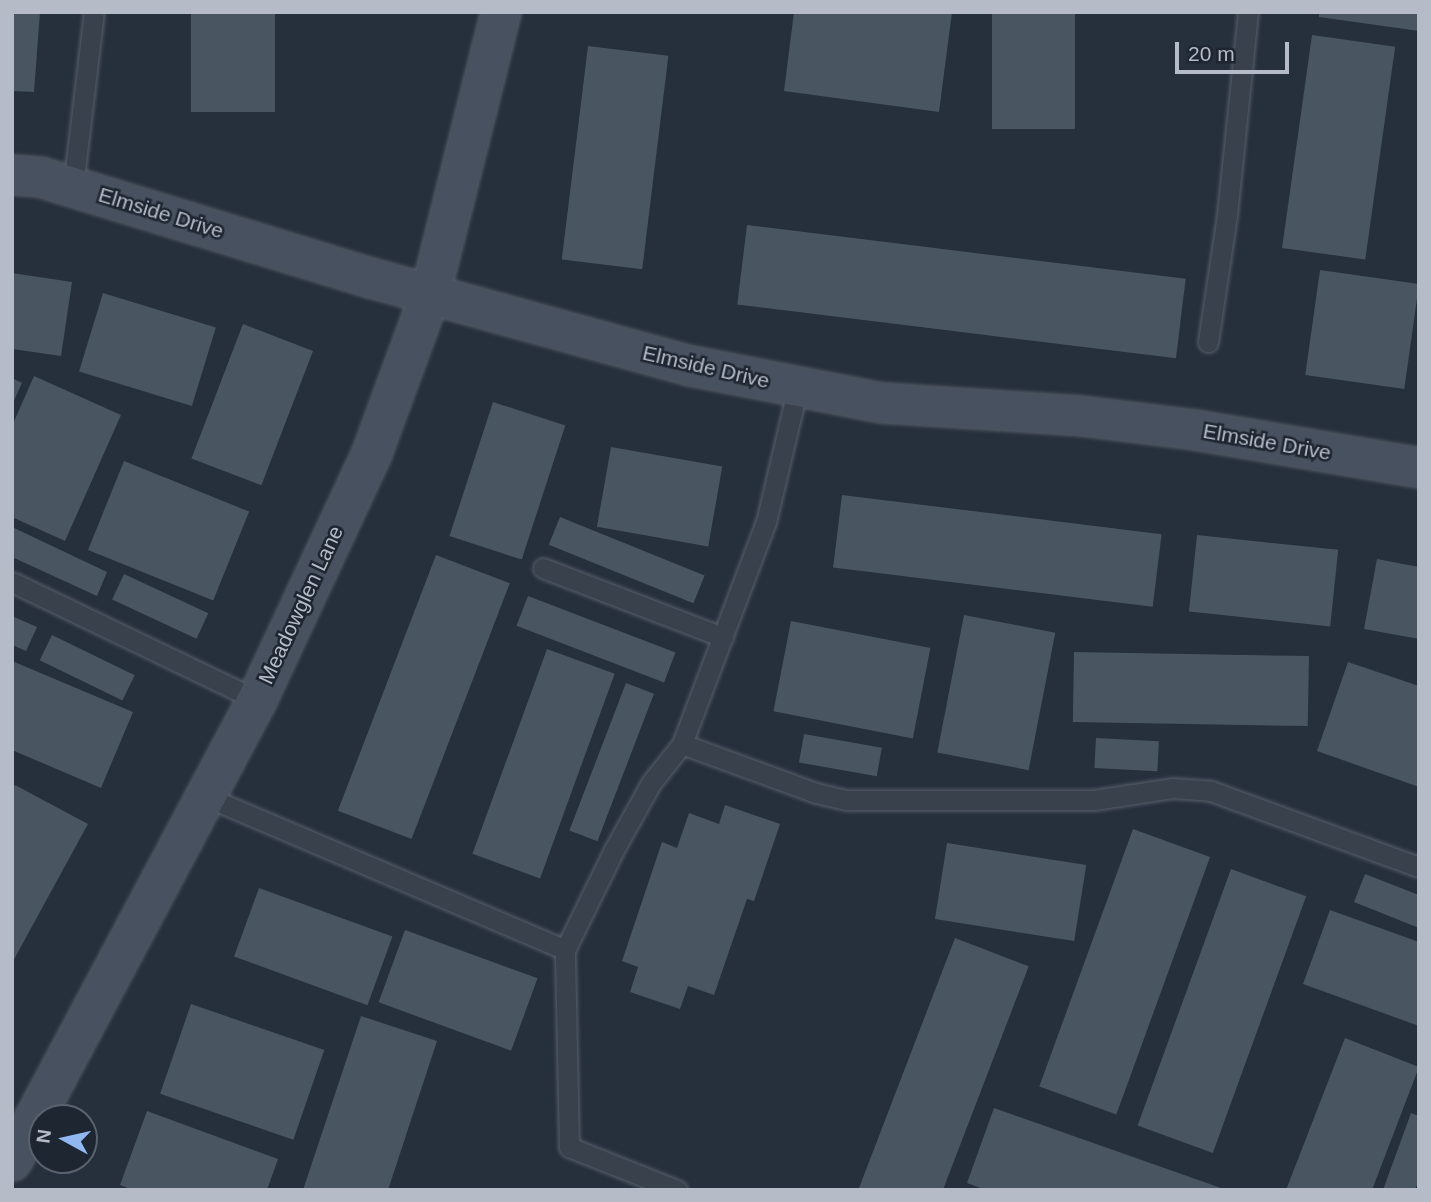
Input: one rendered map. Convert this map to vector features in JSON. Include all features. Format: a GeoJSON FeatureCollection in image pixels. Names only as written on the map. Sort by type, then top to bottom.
{"type":"FeatureCollection","features":[{"type":"Feature","properties":{"kind":"street","name":"Meadowglen Lane"},"geometry":{"type":"LineString","coordinates":[[12,1161],[257,700],[373,453],[430,295],[501,12]]}},
{"type":"Feature","properties":{"kind":"street","name":"Elmside Drive"},"geometry":{"type":"LineString","coordinates":[[12,175],[40,177],[430,295],[691,366],[882,403],[1081,416],[1195,429],[1419,468]]}},
{"type":"Feature","properties":{"kind":"lane"},"geometry":{"type":"LineString","coordinates":[[73,187],[94,12]]}},
{"type":"Feature","properties":{"kind":"lane"},"geometry":{"type":"LineString","coordinates":[[1208,342],[1227,215],[1248,12]]}},
{"type":"Feature","properties":{"kind":"lane"},"geometry":{"type":"LineString","coordinates":[[677,1190],[569,1147],[565,950],[615,848],[651,783],[682,744],[765,522],[798,387]]}},
{"type":"Feature","properties":{"kind":"lane"},"geometry":{"type":"LineString","coordinates":[[543,568],[723,637]]}},
{"type":"Feature","properties":{"kind":"lane"},"geometry":{"type":"LineString","coordinates":[[12,582],[257,700]]}},
{"type":"Feature","properties":{"kind":"lane"},"geometry":{"type":"LineString","coordinates":[[682,744],[816,793],[846,800],[1094,800],[1172,788],[1211,791],[1419,867]]}},
{"type":"Feature","properties":{"kind":"lane"},"geometry":{"type":"LineString","coordinates":[[207,797],[565,950]]}},
{"type":"Feature","properties":{"kind":"building"},"geometry":{"type":"Polygon","coordinates":[[[12,12],[40,12],[34,92],[12,91],[12,12]]]}},
{"type":"Feature","properties":{"kind":"building"},"geometry":{"type":"Polygon","coordinates":[[[191,12],[275,12],[275,112],[191,112],[191,12]]]}},
{"type":"Feature","properties":{"kind":"building"},"geometry":{"type":"Polygon","coordinates":[[[794,12],[952,12],[939,112],[784,91],[794,12]]]}},
{"type":"Feature","properties":{"kind":"building"},"geometry":{"type":"Polygon","coordinates":[[[992,12],[1075,12],[1075,129],[992,129],[992,12]]]}},
{"type":"Feature","properties":{"kind":"building"},"geometry":{"type":"Polygon","coordinates":[[[1319,12],[1419,12],[1419,31],[1319,17],[1319,12]]]}},
{"type":"Feature","properties":{"kind":"building"},"geometry":{"type":"Polygon","coordinates":[[[1312,35],[1395,47],[1365,260],[1282,248],[1312,35]]]}},
{"type":"Feature","properties":{"kind":"building"},"geometry":{"type":"Polygon","coordinates":[[[588,46],[668,56],[642,269],[562,259],[588,46]]]}},
{"type":"Feature","properties":{"kind":"building"},"geometry":{"type":"Polygon","coordinates":[[[747,225],[1186,279],[1176,358],[737,304],[747,225]]]}},
{"type":"Feature","properties":{"kind":"building"},"geometry":{"type":"Polygon","coordinates":[[[1320,270],[1419,284],[1404,389],[1305,375],[1320,270]]]}},
{"type":"Feature","properties":{"kind":"building"},"geometry":{"type":"Polygon","coordinates":[[[12,273],[72,282],[61,356],[12,349],[12,273]]]}},
{"type":"Feature","properties":{"kind":"building"},"geometry":{"type":"Polygon","coordinates":[[[103,293],[216,327],[192,406],[79,371],[103,293]]]}},
{"type":"Feature","properties":{"kind":"building"},"geometry":{"type":"Polygon","coordinates":[[[243,324],[313,351],[261,485],[191,458],[243,324]]]}},
{"type":"Feature","properties":{"kind":"building"},"geometry":{"type":"Polygon","coordinates":[[[34,376],[121,415],[65,541],[12,517],[12,426],[34,376]]]}},
{"type":"Feature","properties":{"kind":"building"},"geometry":{"type":"Polygon","coordinates":[[[12,378],[22,383],[12,405],[12,378]]]}},
{"type":"Feature","properties":{"kind":"building"},"geometry":{"type":"Polygon","coordinates":[[[493,402],[565,425],[522,560],[449,536],[493,402]]]}},
{"type":"Feature","properties":{"kind":"building"},"geometry":{"type":"Polygon","coordinates":[[[611,447],[722,467],[708,546],[597,527],[611,447]]]}},
{"type":"Feature","properties":{"kind":"building"},"geometry":{"type":"Polygon","coordinates":[[[124,461],[249,512],[213,601],[88,550],[124,461]]]}},
{"type":"Feature","properties":{"kind":"building"},"geometry":{"type":"Polygon","coordinates":[[[842,495],[1162,534],[1153,607],[833,567],[842,495]]]}},
{"type":"Feature","properties":{"kind":"building"},"geometry":{"type":"Polygon","coordinates":[[[560,517],[705,575],[693,603],[549,545],[560,517]]]}},
{"type":"Feature","properties":{"kind":"building"},"geometry":{"type":"Polygon","coordinates":[[[12,527],[107,572],[97,596],[12,557],[12,527]]]}},
{"type":"Feature","properties":{"kind":"building"},"geometry":{"type":"Polygon","coordinates":[[[1197,535],[1338,550],[1330,626],[1189,612],[1197,535]]]}},
{"type":"Feature","properties":{"kind":"building"},"geometry":{"type":"Polygon","coordinates":[[[436,555],[510,583],[412,839],[338,811],[436,555]]]}},
{"type":"Feature","properties":{"kind":"building"},"geometry":{"type":"Polygon","coordinates":[[[1377,559],[1419,567],[1419,639],[1364,629],[1377,559]]]}},
{"type":"Feature","properties":{"kind":"building"},"geometry":{"type":"Polygon","coordinates":[[[124,574],[208,613],[196,639],[112,599],[124,574]]]}},
{"type":"Feature","properties":{"kind":"building"},"geometry":{"type":"Polygon","coordinates":[[[528,596],[676,653],[664,682],[517,626],[528,596]]]}},
{"type":"Feature","properties":{"kind":"building"},"geometry":{"type":"Polygon","coordinates":[[[964,615],[1055,633],[1029,770],[937,752],[964,615]]]}},
{"type":"Feature","properties":{"kind":"building"},"geometry":{"type":"Polygon","coordinates":[[[12,616],[37,627],[26,651],[12,645],[12,616]]]}},
{"type":"Feature","properties":{"kind":"building"},"geometry":{"type":"Polygon","coordinates":[[[791,621],[930,648],[913,738],[773,711],[791,621]]]}},
{"type":"Feature","properties":{"kind":"building"},"geometry":{"type":"Polygon","coordinates":[[[52,635],[135,675],[122,700],[40,660],[52,635]]]}},
{"type":"Feature","properties":{"kind":"building"},"geometry":{"type":"Polygon","coordinates":[[[547,649],[615,674],[540,878],[472,854],[547,649]]]}},
{"type":"Feature","properties":{"kind":"building"},"geometry":{"type":"Polygon","coordinates":[[[1074,652],[1309,656],[1308,726],[1073,722],[1074,652]]]}},
{"type":"Feature","properties":{"kind":"building"},"geometry":{"type":"Polygon","coordinates":[[[12,661],[133,712],[101,788],[12,750],[12,661]]]}},
{"type":"Feature","properties":{"kind":"building"},"geometry":{"type":"Polygon","coordinates":[[[1348,662],[1419,686],[1419,787],[1317,751],[1348,662]]]}},
{"type":"Feature","properties":{"kind":"building"},"geometry":{"type":"Polygon","coordinates":[[[626,683],[654,694],[597,841],[569,831],[626,683]]]}},
{"type":"Feature","properties":{"kind":"building"},"geometry":{"type":"Polygon","coordinates":[[[804,734],[882,748],[877,776],[799,763],[804,734]]]}},
{"type":"Feature","properties":{"kind":"building"},"geometry":{"type":"Polygon","coordinates":[[[1096,738],[1159,741],[1157,771],[1094,768],[1096,738]]]}},
{"type":"Feature","properties":{"kind":"building"},"geometry":{"type":"Polygon","coordinates":[[[15,785],[88,824],[12,963],[12,790],[15,785]]]}},
{"type":"Feature","properties":{"kind":"building"},"geometry":{"type":"Polygon","coordinates":[[[725,805],[780,824],[754,901],[747,899],[714,995],[688,986],[680,1009],[630,992],[638,967],[622,961],[662,842],[677,848],[689,813],[719,824],[725,805]]]}},
{"type":"Feature","properties":{"kind":"building"},"geometry":{"type":"Polygon","coordinates":[[[1133,829],[1210,857],[1116,1115],[1039,1086],[1133,829]]]}},
{"type":"Feature","properties":{"kind":"building"},"geometry":{"type":"Polygon","coordinates":[[[947,843],[1086,865],[1074,941],[935,919],[947,843]]]}},
{"type":"Feature","properties":{"kind":"building"},"geometry":{"type":"Polygon","coordinates":[[[1231,869],[1306,896],[1213,1153],[1138,1126],[1231,869]]]}},
{"type":"Feature","properties":{"kind":"building"},"geometry":{"type":"Polygon","coordinates":[[[1365,874],[1419,895],[1419,928],[1354,902],[1365,874]]]}},
{"type":"Feature","properties":{"kind":"building"},"geometry":{"type":"Polygon","coordinates":[[[259,888],[392,937],[367,1005],[234,957],[259,888]]]}},
{"type":"Feature","properties":{"kind":"building"},"geometry":{"type":"Polygon","coordinates":[[[1330,910],[1419,942],[1419,1026],[1303,984],[1330,910]]]}},
{"type":"Feature","properties":{"kind":"building"},"geometry":{"type":"Polygon","coordinates":[[[405,930],[537,978],[511,1051],[379,1002],[405,930]]]}},
{"type":"Feature","properties":{"kind":"building"},"geometry":{"type":"Polygon","coordinates":[[[955,938],[1029,966],[943,1190],[858,1190],[955,938]]]}},
{"type":"Feature","properties":{"kind":"building"},"geometry":{"type":"Polygon","coordinates":[[[191,1004],[324,1050],[293,1140],[160,1094],[191,1004]]]}},
{"type":"Feature","properties":{"kind":"building"},"geometry":{"type":"Polygon","coordinates":[[[361,1016],[437,1041],[388,1190],[303,1190],[361,1016]]]}},
{"type":"Feature","properties":{"kind":"building"},"geometry":{"type":"Polygon","coordinates":[[[1345,1038],[1419,1067],[1372,1190],[1286,1190],[1345,1038]]]}},
{"type":"Feature","properties":{"kind":"building"},"geometry":{"type":"Polygon","coordinates":[[[994,1108],[1224,1190],[986,1190],[967,1183],[994,1108]]]}},
{"type":"Feature","properties":{"kind":"building"},"geometry":{"type":"Polygon","coordinates":[[[147,1111],[278,1159],[267,1190],[133,1190],[120,1185],[147,1111]]]}},
{"type":"Feature","properties":{"kind":"building"},"geometry":{"type":"Polygon","coordinates":[[[1411,1113],[1419,1116],[1419,1180],[1415,1190],[1383,1190],[1411,1113]]]}}]}
